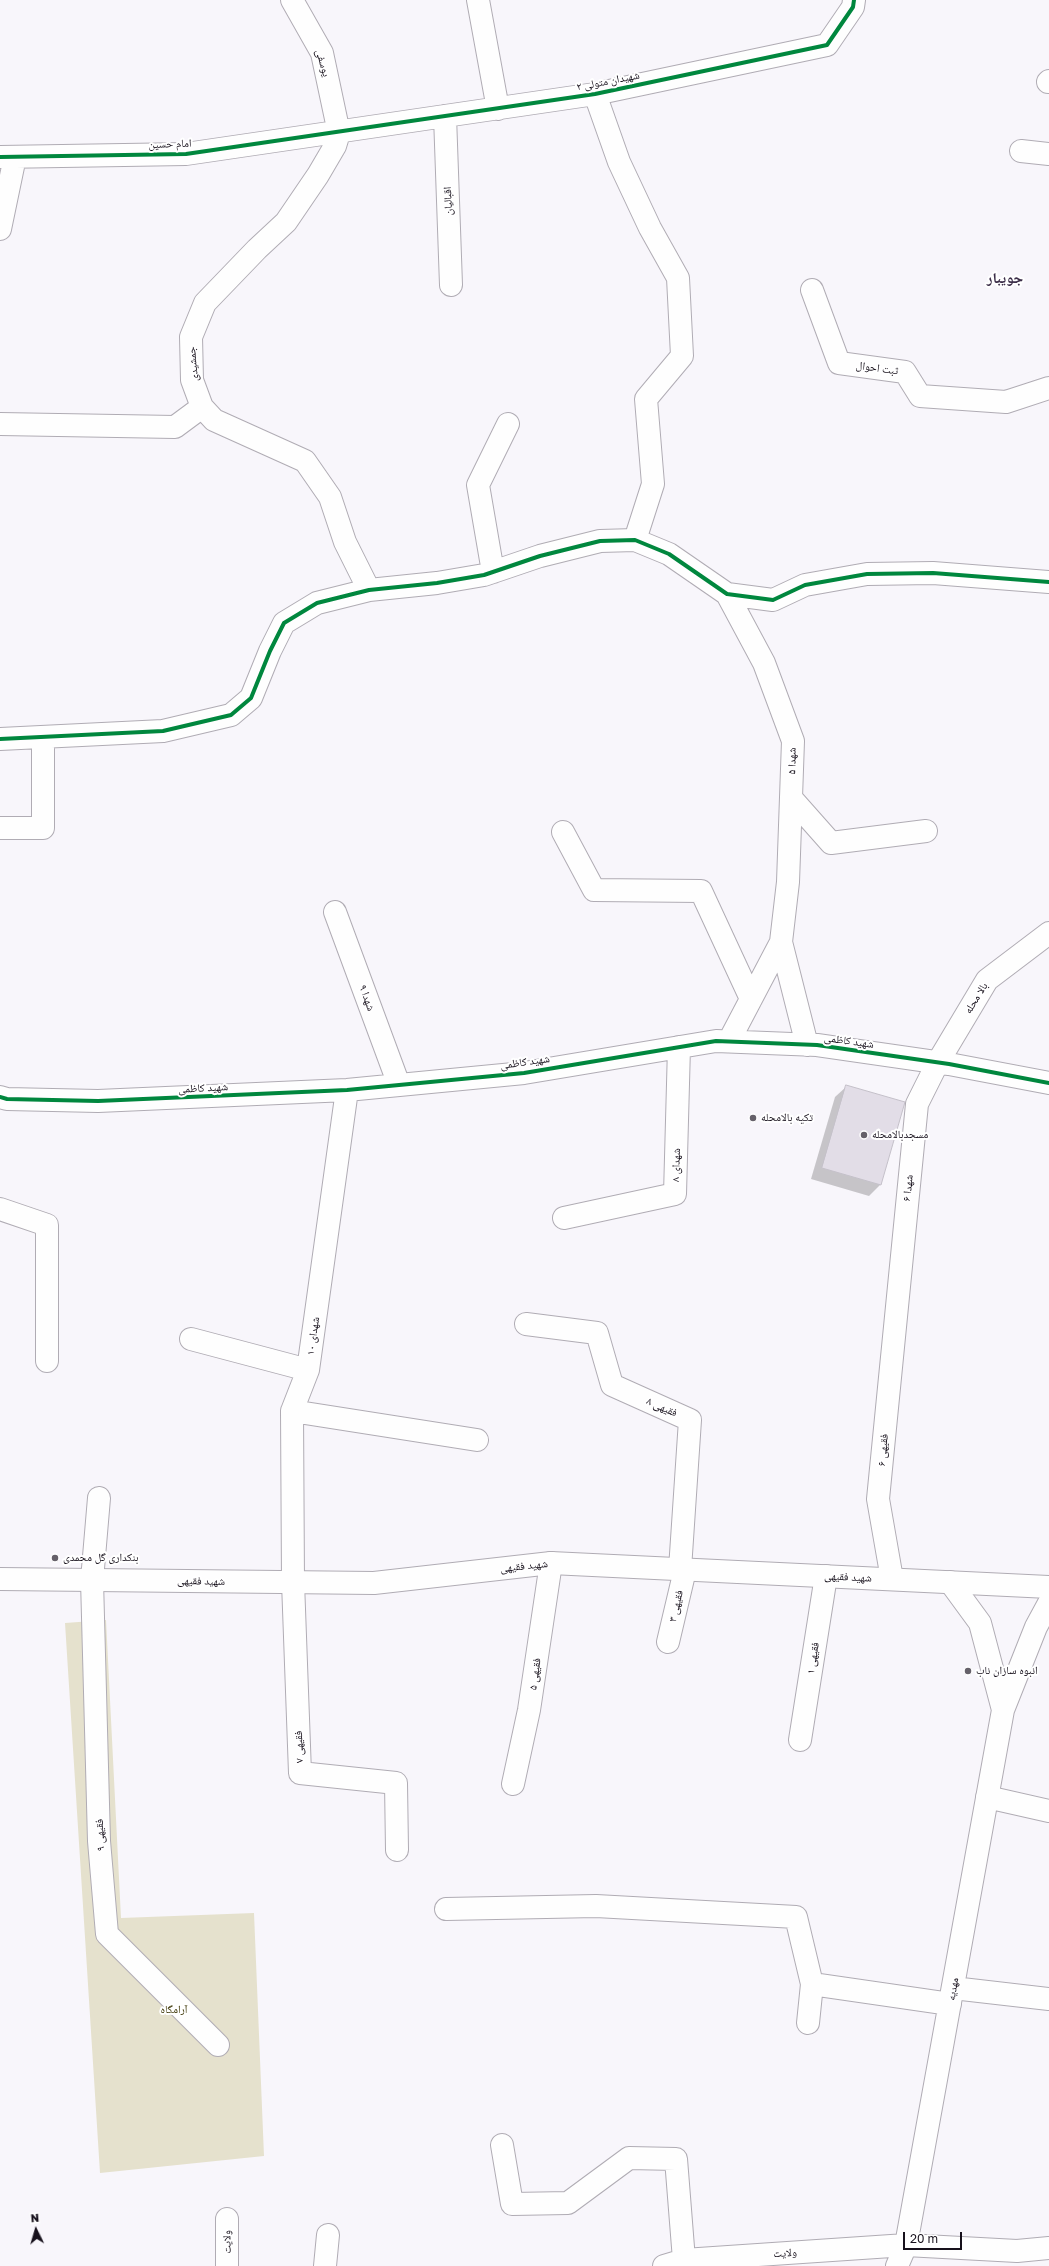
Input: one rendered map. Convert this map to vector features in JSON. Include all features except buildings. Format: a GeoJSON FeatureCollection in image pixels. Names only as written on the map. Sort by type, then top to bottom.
{"type":"FeatureCollection","features":[{"type":"Feature","properties":{"kind":"street","name":"یوسفی"},"geometry":{"type":"LineString","coordinates":[[292,0],[322,52],[338,133]]}},
{"type":"Feature","properties":{"kind":"street"},"geometry":{"type":"LineString","coordinates":[[478,0],[498,108]]}},
{"type":"Feature","properties":{"kind":"street","name":"شهیدان متولی ۲"},"geometry":{"type":"LineString","coordinates":[[338,133],[594,94],[827,45],[853,7],[854,0]]}},
{"type":"Feature","properties":{"kind":"street"},"geometry":{"type":"LineString","coordinates":[[594,94],[619,162],[650,228],[678,278],[682,356],[646,399],[653,484],[635,540]]}},
{"type":"Feature","properties":{"kind":"street","name":"اقبالیان"},"geometry":{"type":"LineString","coordinates":[[445,116],[451,285]]}},
{"type":"Feature","properties":{"kind":"street","name":"امام حسین"},"geometry":{"type":"LineString","coordinates":[[7,157],[186,154],[338,133]]}},
{"type":"Feature","properties":{"kind":"street","name":"جمشیدی"},"geometry":{"type":"LineString","coordinates":[[338,133],[335,146],[318,176],[286,222],[256,249],[205,303],[191,337],[192,380],[202,407],[214,420],[305,462],[330,497],[344,542],[369,590]]}},
{"type":"Feature","properties":{"kind":"street"},"geometry":{"type":"LineString","coordinates":[[1021,151],[1049,154]]}},
{"type":"Feature","properties":{"kind":"street"},"geometry":{"type":"LineString","coordinates":[[0,230],[7,157]]}},
{"type":"Feature","properties":{"kind":"street","name":"ثبت احوال"},"geometry":{"type":"LineString","coordinates":[[812,290],[839,362],[905,372],[920,396],[1006,402],[1049,388]]}},
{"type":"Feature","properties":{"kind":"street"},"geometry":{"type":"LineString","coordinates":[[0,424],[175,426],[202,407]]}},
{"type":"Feature","properties":{"kind":"street"},"geometry":{"type":"LineString","coordinates":[[492,572],[478,485],[508,424]]}},
{"type":"Feature","properties":{"kind":"street"},"geometry":{"type":"LineString","coordinates":[[0,739],[163,731],[231,715],[251,698],[270,651],[284,623],[317,603],[369,590],[436,583],[492,572],[540,556],[600,541],[635,540],[669,554],[728,594],[773,600],[805,585],[867,574],[933,573],[1049,582]]}},
{"type":"Feature","properties":{"kind":"street","name":"شهدا ۵"},"geometry":{"type":"LineString","coordinates":[[728,594],[764,664],[793,741],[788,882],[781,942],[807,1045]]}},
{"type":"Feature","properties":{"kind":"street"},"geometry":{"type":"LineString","coordinates":[[0,828],[43,828],[43,738]]}},
{"type":"Feature","properties":{"kind":"street"},"geometry":{"type":"LineString","coordinates":[[792,798],[831,843],[926,831]]}},
{"type":"Feature","properties":{"kind":"street"},"geometry":{"type":"LineString","coordinates":[[563,832],[594,890],[701,891],[751,999]]}},
{"type":"Feature","properties":{"kind":"street","name":"شهدا ۹"},"geometry":{"type":"LineString","coordinates":[[335,912],[399,1085]]}},
{"type":"Feature","properties":{"kind":"street","name":"بالا محله"},"geometry":{"type":"LineString","coordinates":[[938,1062],[987,980],[1049,933]]}},
{"type":"Feature","properties":{"kind":"street","name":"شهدا ۵"},"geometry":{"type":"LineString","coordinates":[[729,1041],[781,942]]}},
{"type":"Feature","properties":{"kind":"street","name":"شهید کاظمی"},"geometry":{"type":"LineString","coordinates":[[0,1097],[7,1099],[98,1101],[347,1090],[524,1073],[716,1041],[807,1045],[938,1062],[1049,1083]]}},
{"type":"Feature","properties":{"kind":"street","name":"شهدای ۸"},"geometry":{"type":"LineString","coordinates":[[564,1218],[675,1194],[680,1047]]}},
{"type":"Feature","properties":{"kind":"street","name":"شهدا ۶"},"geometry":{"type":"LineString","coordinates":[[895,1320],[917,1104],[938,1062]]}},
{"type":"Feature","properties":{"kind":"street","name":"شهدای ۱۰"},"geometry":{"type":"LineString","coordinates":[[293,1582],[292,1411],[308,1370],[347,1090]]}},
{"type":"Feature","properties":{"kind":"street"},"geometry":{"type":"LineString","coordinates":[[0,1209],[47,1225],[47,1361]]}},
{"type":"Feature","properties":{"kind":"street","name":"فقیهی ۶"},"geometry":{"type":"LineString","coordinates":[[892,1580],[878,1499],[895,1320]]}},
{"type":"Feature","properties":{"kind":"street","name":"فقیهی ۸"},"geometry":{"type":"LineString","coordinates":[[526,1324],[597,1333],[612,1385],[690,1420],[682,1569]]}},
{"type":"Feature","properties":{"kind":"street"},"geometry":{"type":"LineString","coordinates":[[191,1339],[308,1370]]}},
{"type":"Feature","properties":{"kind":"street"},"geometry":{"type":"LineString","coordinates":[[292,1411],[477,1440]]}},
{"type":"Feature","properties":{"kind":"street","name":"فقیهی ۹"},"geometry":{"type":"LineString","coordinates":[[99,1498],[92,1580],[99,1841],[107,1934],[218,2045]]}},
{"type":"Feature","properties":{"kind":"street","name":"شهید فقیهی"},"geometry":{"type":"LineString","coordinates":[[0,1574],[92,1580],[374,1583],[551,1563],[1049,1587]]}},
{"type":"Feature","properties":{"kind":"street","name":"فقیهی ۵"},"geometry":{"type":"LineString","coordinates":[[513,1784],[530,1710],[551,1563]]}},
{"type":"Feature","properties":{"kind":"street","name":"فقیهی ۳"},"geometry":{"type":"LineString","coordinates":[[668,1642],[682,1569]]}},
{"type":"Feature","properties":{"kind":"street","name":"فقیهی ۱"},"geometry":{"type":"LineString","coordinates":[[800,1740],[826,1576]]}},
{"type":"Feature","properties":{"kind":"street","name":"فقیهی ۷"},"geometry":{"type":"LineString","coordinates":[[293,1582],[300,1773],[396,1783],[397,1850]]}},
{"type":"Feature","properties":{"kind":"street"},"geometry":{"type":"LineString","coordinates":[[950,1582],[980,1623],[1003,1710]]}},
{"type":"Feature","properties":{"kind":"street"},"geometry":{"type":"LineString","coordinates":[[1003,1710],[1036,1627],[1049,1603]]}},
{"type":"Feature","properties":{"kind":"street","name":"مهدیه"},"geometry":{"type":"LineString","coordinates":[[897,2266],[906,2245],[1003,1710]]}},
{"type":"Feature","properties":{"kind":"street"},"geometry":{"type":"LineString","coordinates":[[987,1797],[1049,1811]]}},
{"type":"Feature","properties":{"kind":"street"},"geometry":{"type":"LineString","coordinates":[[446,1909],[596,1906],[796,1917],[812,1984],[808,2023]]}},
{"type":"Feature","properties":{"kind":"street"},"geometry":{"type":"LineString","coordinates":[[812,1984],[951,1996],[1049,2000]]}},
{"type":"Feature","properties":{"kind":"street"},"geometry":{"type":"LineString","coordinates":[[502,2145],[512,2204],[568,2203],[629,2158],[676,2159],[674,2263]]}},
{"type":"Feature","properties":{"kind":"street","name":"ولایت"},"geometry":{"type":"LineString","coordinates":[[227,2219],[227,2266]]}},
{"type":"Feature","properties":{"kind":"street"},"geometry":{"type":"LineString","coordinates":[[326,2266],[328,2235]]}},
{"type":"Feature","properties":{"kind":"street","name":"ولایت"},"geometry":{"type":"LineString","coordinates":[[674,2263],[906,2245],[1016,2251],[1049,2248]]}},
{"type":"Feature","properties":{"kind":"green space","name":"آرامگاه"},"geometry":{"type":"Polygon","coordinates":[[[106,1620],[121,1918],[254,1913],[264,2156],[100,2173],[65,1623],[106,1620]]]}},
{"type":"Feature","properties":{"kind":"cycle path"},"geometry":{"type":"LineString","coordinates":[[0,157],[186,154],[595,94],[827,45],[853,7],[854,0]]}},
{"type":"Feature","properties":{"kind":"cycle path"},"geometry":{"type":"LineString","coordinates":[[0,739],[163,731],[231,715],[251,698],[270,651],[284,623],[317,603],[369,590],[437,583],[484,575],[540,556],[600,541],[635,540],[669,554],[727,594],[773,600],[805,585],[867,574],[933,573],[1049,582]]}},
{"type":"Feature","properties":{"kind":"cycle path"},"geometry":{"type":"LineString","coordinates":[[0,1097],[7,1099],[98,1101],[347,1090],[524,1073],[716,1041],[817,1045],[949,1064],[1049,1083]]}},
{"type":"Feature","properties":{"kind":"place","name":"تکیه بالامحله"},"geometry":{"type":"Point","coordinates":[753,1118]}},
{"type":"Feature","properties":{"kind":"place","name":"مسجدبالامحله"},"geometry":{"type":"Point","coordinates":[864,1135]}},
{"type":"Feature","properties":{"kind":"place","name":"بنکداری گل محمدی"},"geometry":{"type":"Point","coordinates":[55,1558]}},
{"type":"Feature","properties":{"kind":"place","name":"انبوه سازان ناب"},"geometry":{"type":"Point","coordinates":[968,1671]}},
{"type":"Feature","properties":{"kind":"district","name":"جویبار"},"geometry":{"type":"Point","coordinates":[1005,278]}}]}
